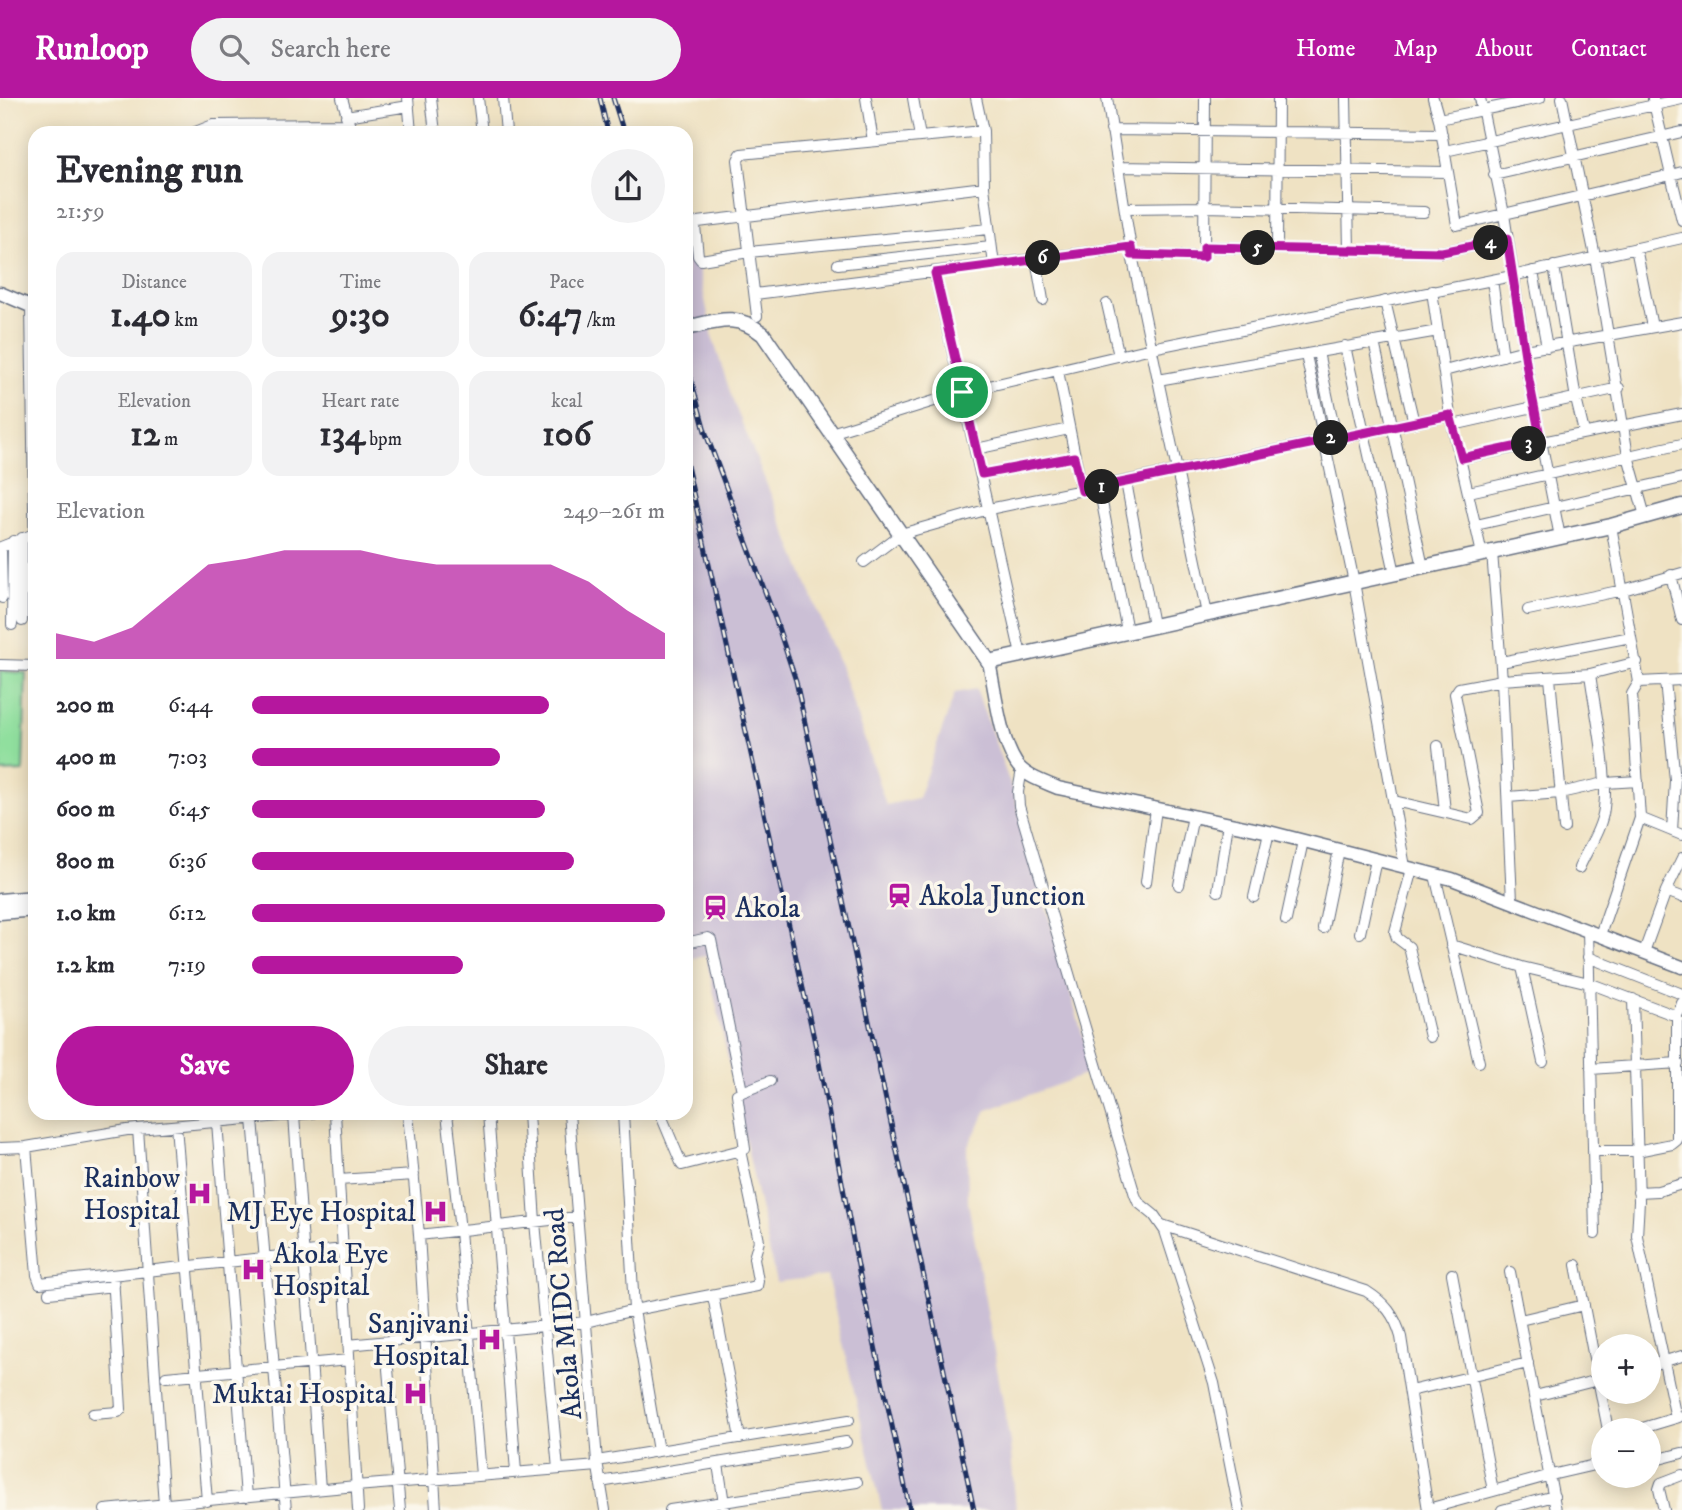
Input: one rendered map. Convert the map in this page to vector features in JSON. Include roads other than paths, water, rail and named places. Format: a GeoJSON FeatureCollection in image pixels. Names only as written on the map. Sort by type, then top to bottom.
{"type":"FeatureCollection","features":[{"type":"Feature","properties":{"kind":"highway"},"geometry":{"type":"LineString","coordinates":[[693,326],[728,318],[750,324],[763,334],[989,662],[1611,526],[1682,506]]}},
{"type":"Feature","properties":{"kind":"highway"},"geometry":{"type":"LineString","coordinates":[[0,901],[28,899]]}},
{"type":"Feature","properties":{"kind":"highway"},"geometry":{"type":"LineString","coordinates":[[0,912],[28,910]]}},
{"type":"Feature","properties":{"kind":"main road"},"geometry":{"type":"LineString","coordinates":[[0,293],[28,305]]}},
{"type":"Feature","properties":{"kind":"main road"},"geometry":{"type":"LineString","coordinates":[[989,662],[1003,730],[1016,764],[1029,775],[1058,788],[1269,832],[1435,874],[1682,967]]}},
{"type":"Feature","properties":{"kind":"street"},"geometry":{"type":"LineString","coordinates":[[342,98],[349,124]]}},
{"type":"Feature","properties":{"kind":"street"},"geometry":{"type":"LineString","coordinates":[[431,98],[434,126]]}},
{"type":"Feature","properties":{"kind":"street"},"geometry":{"type":"LineString","coordinates":[[478,98],[481,126]]}},
{"type":"Feature","properties":{"kind":"street"},"geometry":{"type":"LineString","coordinates":[[503,98],[505,126]]}},
{"type":"Feature","properties":{"kind":"street"},"geometry":{"type":"LineString","coordinates":[[866,98],[873,141]]}},
{"type":"Feature","properties":{"kind":"street"},"geometry":{"type":"LineString","coordinates":[[913,98],[920,137]]}},
{"type":"Feature","properties":{"kind":"street"},"geometry":{"type":"LineString","coordinates":[[976,98],[983,131],[984,187],[994,265]]}},
{"type":"Feature","properties":{"kind":"street"},"geometry":{"type":"LineString","coordinates":[[1107,98],[1131,251],[1207,614]]}},
{"type":"Feature","properties":{"kind":"street"},"geometry":{"type":"LineString","coordinates":[[755,294],[1036,259],[1131,251],[1204,257],[1205,98]]}},
{"type":"Feature","properties":{"kind":"street"},"geometry":{"type":"LineString","coordinates":[[1277,249],[1279,98]]}},
{"type":"Feature","properties":{"kind":"street"},"geometry":{"type":"LineString","coordinates":[[1346,98],[1349,250]]}},
{"type":"Feature","properties":{"kind":"street"},"geometry":{"type":"LineString","coordinates":[[1433,98],[1442,134],[1457,225],[1682,172]]}},
{"type":"Feature","properties":{"kind":"street"},"geometry":{"type":"LineString","coordinates":[[1480,98],[1504,214],[1534,407],[1560,537]]}},
{"type":"Feature","properties":{"kind":"street"},"geometry":{"type":"LineString","coordinates":[[1439,119],[1540,98]]}},
{"type":"Feature","properties":{"kind":"street"},"geometry":{"type":"LineString","coordinates":[[1562,98],[1595,256],[1629,456],[1645,516]]}},
{"type":"Feature","properties":{"kind":"street"},"geometry":{"type":"LineString","coordinates":[[1445,151],[1654,101],[1682,99]]}},
{"type":"Feature","properties":{"kind":"street"},"geometry":{"type":"LineString","coordinates":[[1654,101],[1682,220]]}},
{"type":"Feature","properties":{"kind":"street"},"geometry":{"type":"LineString","coordinates":[[325,126],[349,124],[409,102],[411,126]]}},
{"type":"Feature","properties":{"kind":"street"},"geometry":{"type":"LineString","coordinates":[[210,126],[232,126]]}},
{"type":"Feature","properties":{"kind":"street"},"geometry":{"type":"LineString","coordinates":[[1111,130],[1442,134]]}},
{"type":"Feature","properties":{"kind":"street"},"geometry":{"type":"LineString","coordinates":[[757,316],[738,160],[741,154],[983,131]]}},
{"type":"Feature","properties":{"kind":"street"},"geometry":{"type":"LineString","coordinates":[[1494,175],[1682,132]]}},
{"type":"Feature","properties":{"kind":"street"},"geometry":{"type":"LineString","coordinates":[[1118,167],[1448,172]]}},
{"type":"Feature","properties":{"kind":"street"},"geometry":{"type":"LineString","coordinates":[[984,187],[696,223],[698,256],[701,260],[749,252],[989,229]]}},
{"type":"Feature","properties":{"kind":"street"},"geometry":{"type":"LineString","coordinates":[[1125,208],[1424,212]]}},
{"type":"Feature","properties":{"kind":"street"},"geometry":{"type":"LineString","coordinates":[[829,430],[962,392],[1152,348],[1512,276],[1682,238]]}},
{"type":"Feature","properties":{"kind":"street"},"geometry":{"type":"LineString","coordinates":[[1204,247],[1450,252],[1507,239]]}},
{"type":"Feature","properties":{"kind":"street"},"geometry":{"type":"LineString","coordinates":[[838,264],[991,247]]}},
{"type":"Feature","properties":{"kind":"street"},"geometry":{"type":"LineString","coordinates":[[1636,248],[1652,327]]}},
{"type":"Feature","properties":{"kind":"street"},"geometry":{"type":"LineString","coordinates":[[1036,259],[1038,285],[1043,300]]}},
{"type":"Feature","properties":{"kind":"street"},"geometry":{"type":"LineString","coordinates":[[1554,266],[1584,432]]}},
{"type":"Feature","properties":{"kind":"street"},"geometry":{"type":"LineString","coordinates":[[1533,271],[1547,347]]}},
{"type":"Feature","properties":{"kind":"street"},"geometry":{"type":"LineString","coordinates":[[935,273],[1021,655]]}},
{"type":"Feature","properties":{"kind":"street"},"geometry":{"type":"LineString","coordinates":[[1492,280],[1503,356]]}},
{"type":"Feature","properties":{"kind":"street"},"geometry":{"type":"LineString","coordinates":[[1432,290],[1451,420],[1476,525],[1487,553],[1501,662],[1512,901]]}},
{"type":"Feature","properties":{"kind":"street"},"geometry":{"type":"LineString","coordinates":[[1385,301],[1414,423]]}},
{"type":"Feature","properties":{"kind":"street"},"geometry":{"type":"LineString","coordinates":[[1107,304],[1119,356]]}},
{"type":"Feature","properties":{"kind":"street"},"geometry":{"type":"LineString","coordinates":[[1444,371],[1525,350],[1682,322]]}},
{"type":"Feature","properties":{"kind":"street"},"geometry":{"type":"LineString","coordinates":[[1158,380],[1438,331]]}},
{"type":"Feature","properties":{"kind":"street"},"geometry":{"type":"LineString","coordinates":[[1374,342],[1423,567]]}},
{"type":"Feature","properties":{"kind":"street"},"geometry":{"type":"LineString","coordinates":[[1345,346],[1395,573]]}},
{"type":"Feature","properties":{"kind":"street"},"geometry":{"type":"LineString","coordinates":[[1318,352],[1336,437]]}},
{"type":"Feature","properties":{"kind":"street"},"geometry":{"type":"LineString","coordinates":[[1306,355],[1354,582],[1408,868],[1395,932],[1397,938],[1409,947],[1430,1037]]}},
{"type":"Feature","properties":{"kind":"street"},"geometry":{"type":"LineString","coordinates":[[1058,371],[1082,491]]}},
{"type":"Feature","properties":{"kind":"street"},"geometry":{"type":"LineString","coordinates":[[864,562],[901,534],[989,509],[1336,437],[1414,423],[1534,407],[1619,388]]}},
{"type":"Feature","properties":{"kind":"street"},"geometry":{"type":"LineString","coordinates":[[1462,458],[1682,414]]}},
{"type":"Feature","properties":{"kind":"street"},"geometry":{"type":"LineString","coordinates":[[976,449],[1069,429]]}},
{"type":"Feature","properties":{"kind":"street"},"geometry":{"type":"LineString","coordinates":[[1469,492],[1682,444]]}},
{"type":"Feature","properties":{"kind":"street"},"geometry":{"type":"LineString","coordinates":[[982,474],[1074,457]]}},
{"type":"Feature","properties":{"kind":"street"},"geometry":{"type":"LineString","coordinates":[[1476,525],[1682,478]]}},
{"type":"Feature","properties":{"kind":"street"},"geometry":{"type":"LineString","coordinates":[[1126,482],[1153,625]]}},
{"type":"Feature","properties":{"kind":"street"},"geometry":{"type":"LineString","coordinates":[[1099,487],[1127,631]]}},
{"type":"Feature","properties":{"kind":"street"},"geometry":{"type":"LineString","coordinates":[[1601,935],[1640,818],[1632,694],[1639,682],[1611,526]]}},
{"type":"Feature","properties":{"kind":"street"},"geometry":{"type":"LineString","coordinates":[[2,598],[1,547],[28,536]]}},
{"type":"Feature","properties":{"kind":"street"},"geometry":{"type":"LineString","coordinates":[[17,623],[18,540]]}},
{"type":"Feature","properties":{"kind":"street"},"geometry":{"type":"LineString","coordinates":[[1528,610],[1623,590],[1677,574],[1682,620]]}},
{"type":"Feature","properties":{"kind":"street"},"geometry":{"type":"LineString","coordinates":[[1501,662],[1631,637]]}},
{"type":"Feature","properties":{"kind":"street"},"geometry":{"type":"LineString","coordinates":[[1394,801],[1472,819],[1479,813],[1456,691],[1459,688],[1502,680],[1590,674],[1637,662]]}},
{"type":"Feature","properties":{"kind":"street"},"geometry":{"type":"LineString","coordinates":[[0,665],[28,666]]}},
{"type":"Feature","properties":{"kind":"street"},"geometry":{"type":"LineString","coordinates":[[1579,868],[1604,811],[1605,783],[1590,674]]}},
{"type":"Feature","properties":{"kind":"street"},"geometry":{"type":"LineString","coordinates":[[1550,678],[1564,828]]}},
{"type":"Feature","properties":{"kind":"street"},"geometry":{"type":"LineString","coordinates":[[1639,682],[1682,680]]}},
{"type":"Feature","properties":{"kind":"street"},"geometry":{"type":"LineString","coordinates":[[1640,818],[1677,833],[1675,780],[1665,681]]}},
{"type":"Feature","properties":{"kind":"street"},"geometry":{"type":"LineString","coordinates":[[1438,746],[1445,811]]}},
{"type":"Feature","properties":{"kind":"street"},"geometry":{"type":"LineString","coordinates":[[1022,769],[1018,792],[1019,806],[1135,1195],[1162,1225],[1214,1382],[1240,1510]]}},
{"type":"Feature","properties":{"kind":"street"},"geometry":{"type":"LineString","coordinates":[[1507,797],[1560,793],[1605,783],[1638,781]]}},
{"type":"Feature","properties":{"kind":"street"},"geometry":{"type":"LineString","coordinates":[[1146,882],[1156,809]]}},
{"type":"Feature","properties":{"kind":"street"},"geometry":{"type":"LineString","coordinates":[[1179,886],[1193,816]]}},
{"type":"Feature","properties":{"kind":"street"},"geometry":{"type":"LineString","coordinates":[[1218,891],[1228,823]]}},
{"type":"Feature","properties":{"kind":"street"},"geometry":{"type":"LineString","coordinates":[[1254,897],[1269,832]]}},
{"type":"Feature","properties":{"kind":"street"},"geometry":{"type":"LineString","coordinates":[[1286,920],[1303,841]]}},
{"type":"Feature","properties":{"kind":"street"},"geometry":{"type":"LineString","coordinates":[[1323,928],[1339,850]]}},
{"type":"Feature","properties":{"kind":"street"},"geometry":{"type":"LineString","coordinates":[[1644,952],[1666,891],[1682,858]]}},
{"type":"Feature","properties":{"kind":"street"},"geometry":{"type":"LineString","coordinates":[[1360,933],[1376,860]]}},
{"type":"Feature","properties":{"kind":"street"},"geometry":{"type":"LineString","coordinates":[[1435,874],[1479,1062]]}},
{"type":"Feature","properties":{"kind":"street"},"geometry":{"type":"LineString","coordinates":[[1666,891],[1682,897]]}},
{"type":"Feature","properties":{"kind":"street"},"geometry":{"type":"LineString","coordinates":[[1588,930],[1595,1234]]}},
{"type":"Feature","properties":{"kind":"street"},"geometry":{"type":"LineString","coordinates":[[693,941],[708,938],[711,940],[742,1091]]}},
{"type":"Feature","properties":{"kind":"street"},"geometry":{"type":"LineString","coordinates":[[1451,945],[1522,967],[1589,983],[1678,1015]]}},
{"type":"Feature","properties":{"kind":"street"},"geometry":{"type":"LineString","coordinates":[[1588,957],[1682,994]]}},
{"type":"Feature","properties":{"kind":"street"},"geometry":{"type":"LineString","coordinates":[[1522,967],[1543,1062]]}},
{"type":"Feature","properties":{"kind":"street"},"geometry":{"type":"LineString","coordinates":[[1633,999],[1637,1236],[1662,1362],[1679,1417],[1661,1422]]}},
{"type":"Feature","properties":{"kind":"street"},"geometry":{"type":"LineString","coordinates":[[1593,1151],[1637,1151],[1672,1144],[1680,1137],[1678,1015],[1682,1003]]}},
{"type":"Feature","properties":{"kind":"street"},"geometry":{"type":"LineString","coordinates":[[1591,1069],[1678,1063]]}},
{"type":"Feature","properties":{"kind":"street"},"geometry":{"type":"LineString","coordinates":[[663,1120],[682,1165],[740,1150],[746,1147],[737,1095],[769,1081]]}},
{"type":"Feature","properties":{"kind":"street"},"geometry":{"type":"LineString","coordinates":[[0,1148],[138,1129],[241,1120]]}},
{"type":"Feature","properties":{"kind":"street"},"geometry":{"type":"LineString","coordinates":[[253,1120],[286,1510]]}},
{"type":"Feature","properties":{"kind":"street"},"geometry":{"type":"LineString","coordinates":[[294,1120],[320,1489]]}},
{"type":"Feature","properties":{"kind":"street"},"geometry":{"type":"LineString","coordinates":[[335,1120],[358,1510]]}},
{"type":"Feature","properties":{"kind":"street"},"geometry":{"type":"LineString","coordinates":[[409,1120],[419,1235],[436,1510]]}},
{"type":"Feature","properties":{"kind":"street"},"geometry":{"type":"LineString","coordinates":[[448,1120],[481,1475]]}},
{"type":"Feature","properties":{"kind":"street"},"geometry":{"type":"LineString","coordinates":[[489,1120],[516,1472]]}},
{"type":"Feature","properties":{"kind":"street"},"geometry":{"type":"LineString","coordinates":[[528,1120],[558,1469]]}},
{"type":"Feature","properties":{"kind":"street","name":"Akola MIDC Road"},"geometry":{"type":"LineString","coordinates":[[570,1120],[598,1463],[605,1510]]}},
{"type":"Feature","properties":{"kind":"street"},"geometry":{"type":"LineString","coordinates":[[623,1120],[634,1310],[658,1451]]}},
{"type":"Feature","properties":{"kind":"street"},"geometry":{"type":"LineString","coordinates":[[218,1122],[246,1497]]}},
{"type":"Feature","properties":{"kind":"street"},"geometry":{"type":"LineString","coordinates":[[176,1126],[207,1501]]}},
{"type":"Feature","properties":{"kind":"street"},"geometry":{"type":"LineString","coordinates":[[138,1129],[148,1270],[158,1507]]}},
{"type":"Feature","properties":{"kind":"street"},"geometry":{"type":"LineString","coordinates":[[26,1146],[37,1275],[40,1283],[343,1249]]}},
{"type":"Feature","properties":{"kind":"street"},"geometry":{"type":"LineString","coordinates":[[348,1345],[586,1322],[634,1310],[753,1288],[758,1284],[754,1258],[759,1241],[740,1150]]}},
{"type":"Feature","properties":{"kind":"street"},"geometry":{"type":"LineString","coordinates":[[339,1180],[414,1175]]}},
{"type":"Feature","properties":{"kind":"street"},"geometry":{"type":"LineString","coordinates":[[1638,1192],[1658,1191],[1682,1184]]}},
{"type":"Feature","properties":{"kind":"street"},"geometry":{"type":"LineString","coordinates":[[419,1235],[578,1217]]}},
{"type":"Feature","properties":{"kind":"street"},"geometry":{"type":"LineString","coordinates":[[1162,1225],[1366,1292],[1390,1310],[1397,1323],[1410,1391],[1428,1509],[1591,1466]]}},
{"type":"Feature","properties":{"kind":"street"},"geometry":{"type":"LineString","coordinates":[[1576,1265],[1591,1335]]}},
{"type":"Feature","properties":{"kind":"street"},"geometry":{"type":"LineString","coordinates":[[1510,1272],[1556,1510]]}},
{"type":"Feature","properties":{"kind":"street"},"geometry":{"type":"LineString","coordinates":[[1452,1274],[1493,1491]]}},
{"type":"Feature","properties":{"kind":"street"},"geometry":{"type":"LineString","coordinates":[[93,1414],[118,1412],[121,1409],[113,1275]]}},
{"type":"Feature","properties":{"kind":"street"},"geometry":{"type":"LineString","coordinates":[[49,1293],[114,1286]]}},
{"type":"Feature","properties":{"kind":"street"},"geometry":{"type":"LineString","coordinates":[[713,1296],[740,1438]]}},
{"type":"Feature","properties":{"kind":"street"},"geometry":{"type":"LineString","coordinates":[[1520,1320],[1584,1305]]}},
{"type":"Feature","properties":{"kind":"street"},"geometry":{"type":"LineString","coordinates":[[1662,1362],[1682,1356]]}},
{"type":"Feature","properties":{"kind":"street"},"geometry":{"type":"LineString","coordinates":[[166,1377],[349,1360]]}},
{"type":"Feature","properties":{"kind":"street"},"geometry":{"type":"LineString","coordinates":[[1410,1391],[1528,1363]]}},
{"type":"Feature","properties":{"kind":"street"},"geometry":{"type":"LineString","coordinates":[[388,1369],[400,1510]]}},
{"type":"Feature","properties":{"kind":"street"},"geometry":{"type":"LineString","coordinates":[[1535,1396],[1591,1382]]}},
{"type":"Feature","properties":{"kind":"street"},"geometry":{"type":"LineString","coordinates":[[105,1510],[558,1469],[849,1420]]}},
{"type":"Feature","properties":{"kind":"street"},"geometry":{"type":"LineString","coordinates":[[600,1482],[846,1442]]}},
{"type":"Feature","properties":{"kind":"street"},"geometry":{"type":"LineString","coordinates":[[1661,1459],[1682,1453]]}},
{"type":"Feature","properties":{"kind":"street"},"geometry":{"type":"LineString","coordinates":[[718,1464],[724,1506]]}},
{"type":"Feature","properties":{"kind":"street"},"geometry":{"type":"LineString","coordinates":[[1664,1510],[1659,1489],[1661,1483],[1682,1475]]}},
{"type":"Feature","properties":{"kind":"street"},"geometry":{"type":"LineString","coordinates":[[670,1510],[724,1506],[858,1482]]}},
{"type":"Feature","properties":{"kind":"street"},"geometry":{"type":"LineString","coordinates":[[1502,1510],[1554,1496]]}},
{"type":"Feature","properties":{"kind":"railway"},"geometry":{"type":"LineString","coordinates":[[600,98],[606,126]]}},
{"type":"Feature","properties":{"kind":"railway"},"geometry":{"type":"LineString","coordinates":[[613,98],[622,126]]}},
{"type":"Feature","properties":{"kind":"railway"},"geometry":{"type":"LineString","coordinates":[[693,387],[705,431],[796,681],[974,1510]]}},
{"type":"Feature","properties":{"kind":"railway"},"geometry":{"type":"LineString","coordinates":[[693,493],[817,1052],[860,1276],[910,1510]]}},
{"type":"Feature","properties":{"kind":"place","name":"Akola Junction"},"geometry":{"type":"Point","coordinates":[899,895]}},
{"type":"Feature","properties":{"kind":"place","name":"Akola"},"geometry":{"type":"Point","coordinates":[715,907]}},
{"type":"Feature","properties":{"kind":"place","name":"Rainbow Hospital"},"geometry":{"type":"Point","coordinates":[200,1193]}},
{"type":"Feature","properties":{"kind":"place","name":"MJ Eye Hospital"},"geometry":{"type":"Point","coordinates":[436,1211]}},
{"type":"Feature","properties":{"kind":"place","name":"Akola Eye Hospital"},"geometry":{"type":"Point","coordinates":[253,1269]}},
{"type":"Feature","properties":{"kind":"place","name":"Sanjivani Hospital"},"geometry":{"type":"Point","coordinates":[489,1339]}},
{"type":"Feature","properties":{"kind":"place","name":"Muktai Hospital"},"geometry":{"type":"Point","coordinates":[415,1393]}}]}
